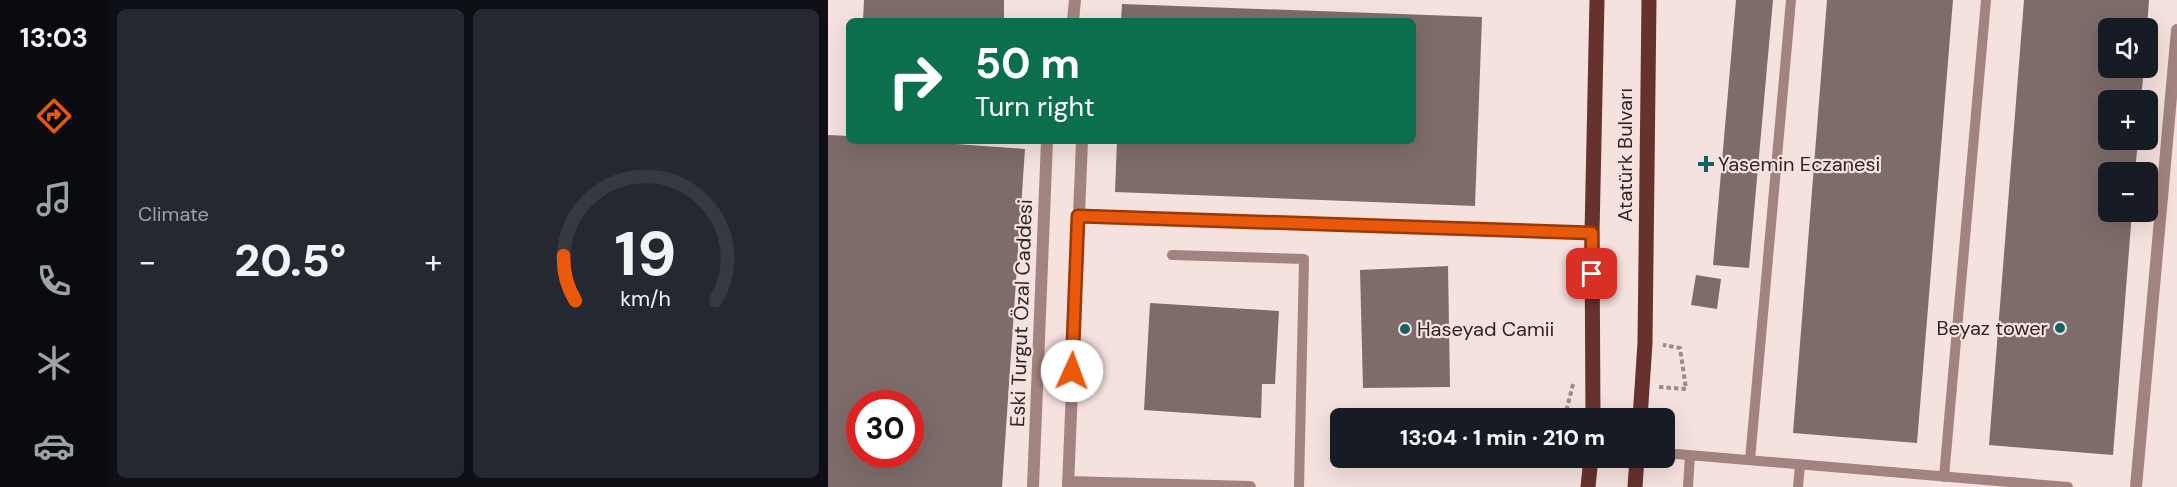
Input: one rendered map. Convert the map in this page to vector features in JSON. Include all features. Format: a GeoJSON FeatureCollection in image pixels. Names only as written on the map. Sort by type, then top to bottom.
{"type":"FeatureCollection","features":[{"type":"Feature","properties":{"kind":"main road","name":"Atatürk Bulvarı"},"geometry":{"type":"LineString","coordinates":[[1593,408],[1592,233],[1597,0]]}},
{"type":"Feature","properties":{"kind":"main road","name":"Atatürk Bulvarı"},"geometry":{"type":"LineString","coordinates":[[1641,408],[1645,343],[1648,0]]}},
{"type":"Feature","properties":{"kind":"main road"},"geometry":{"type":"LineString","coordinates":[[1588,487],[1590,468]]}},
{"type":"Feature","properties":{"kind":"main road"},"geometry":{"type":"LineString","coordinates":[[1635,487],[1636,468]]}},
{"type":"Feature","properties":{"kind":"street"},"geometry":{"type":"LineString","coordinates":[[1073,18],[1075,0]]}},
{"type":"Feature","properties":{"kind":"street"},"geometry":{"type":"LineString","coordinates":[[2136,487],[2177,30]]}},
{"type":"Feature","properties":{"kind":"street","name":"Eski Turgut Özal Caddesi"},"geometry":{"type":"LineString","coordinates":[[1033,487],[1047,144]]}},
{"type":"Feature","properties":{"kind":"street"},"geometry":{"type":"LineString","coordinates":[[1082,144],[1068,484],[1251,487]]}},
{"type":"Feature","properties":{"kind":"lane"},"geometry":{"type":"LineString","coordinates":[[1750,460],[1791,0]]}},
{"type":"Feature","properties":{"kind":"lane"},"geometry":{"type":"LineString","coordinates":[[1944,477],[1986,0]]}},
{"type":"Feature","properties":{"kind":"lane"},"geometry":{"type":"LineString","coordinates":[[1078,216],[1592,233]]}},
{"type":"Feature","properties":{"kind":"lane"},"geometry":{"type":"LineString","coordinates":[[1172,255],[1304,259],[1299,487]]}},
{"type":"Feature","properties":{"kind":"lane"},"geometry":{"type":"LineString","coordinates":[[1675,454],[2068,487]]}},
{"type":"Feature","properties":{"kind":"lane"},"geometry":{"type":"LineString","coordinates":[[1688,487],[1690,455]]}},
{"type":"Feature","properties":{"kind":"lane"},"geometry":{"type":"LineString","coordinates":[[1798,487],[1800,465]]}},
{"type":"Feature","properties":{"kind":"path"},"geometry":{"type":"LineString","coordinates":[[1680,348],[1686,389]]}},
{"type":"Feature","properties":{"kind":"path"},"geometry":{"type":"LineString","coordinates":[[1567,408],[1574,382]]}},
{"type":"Feature","properties":{"kind":"building"},"geometry":{"type":"Polygon","coordinates":[[[864,0],[1004,0],[1004,18],[863,18],[864,0]]]}},
{"type":"Feature","properties":{"kind":"building"},"geometry":{"type":"Polygon","coordinates":[[[1736,0],[1773,0],[1749,268],[1713,265],[1736,0]]]}},
{"type":"Feature","properties":{"kind":"building"},"geometry":{"type":"Polygon","coordinates":[[[1827,0],[1953,0],[1917,443],[1793,433],[1827,0]]]}},
{"type":"Feature","properties":{"kind":"building","name":"Beyaz tower"},"geometry":{"type":"Polygon","coordinates":[[[2024,0],[2149,0],[2148,18],[2098,18],[2098,78],[2143,78],[2142,90],[2098,90],[2098,150],[2137,150],[2136,162],[2098,162],[2098,222],[2131,222],[2113,455],[1989,445],[2024,0]]]}},
{"type":"Feature","properties":{"kind":"building"},"geometry":{"type":"Polygon","coordinates":[[[1122,4],[1482,17],[1475,206],[1115,192],[1117,144],[1416,144],[1416,18],[1121,18],[1122,4]]]}},
{"type":"Feature","properties":{"kind":"building"},"geometry":{"type":"Polygon","coordinates":[[[828,135],[846,136],[846,144],[956,144],[1025,149],[1002,487],[828,487],[828,135]]]}},
{"type":"Feature","properties":{"kind":"building","name":"Haseyad Camii"},"geometry":{"type":"Polygon","coordinates":[[[1448,266],[1450,387],[1363,388],[1360,270],[1448,266]]]}},
{"type":"Feature","properties":{"kind":"building"},"geometry":{"type":"Polygon","coordinates":[[[1696,275],[1721,279],[1717,309],[1691,305],[1696,275]]]}},
{"type":"Feature","properties":{"kind":"building"},"geometry":{"type":"Polygon","coordinates":[[[1150,303],[1279,311],[1275,384],[1262,384],[1261,418],[1144,410],[1150,303]]]}},
{"type":"Feature","properties":{"kind":"place","name":"Yasemin Eczanesi"},"geometry":{"type":"Point","coordinates":[1706,164]}},
{"type":"Feature","properties":{"kind":"place","name":"Beyaz tower"},"geometry":{"type":"Point","coordinates":[2060,328]}},
{"type":"Feature","properties":{"kind":"place","name":"Haseyad Camii"},"geometry":{"type":"Point","coordinates":[1405,329]}},
{"type":"Feature","properties":{"kind":"route"},"geometry":{"type":"LineString","coordinates":[[1072,371],[1078,216],[1592,233],[1592,274]]}}]}
